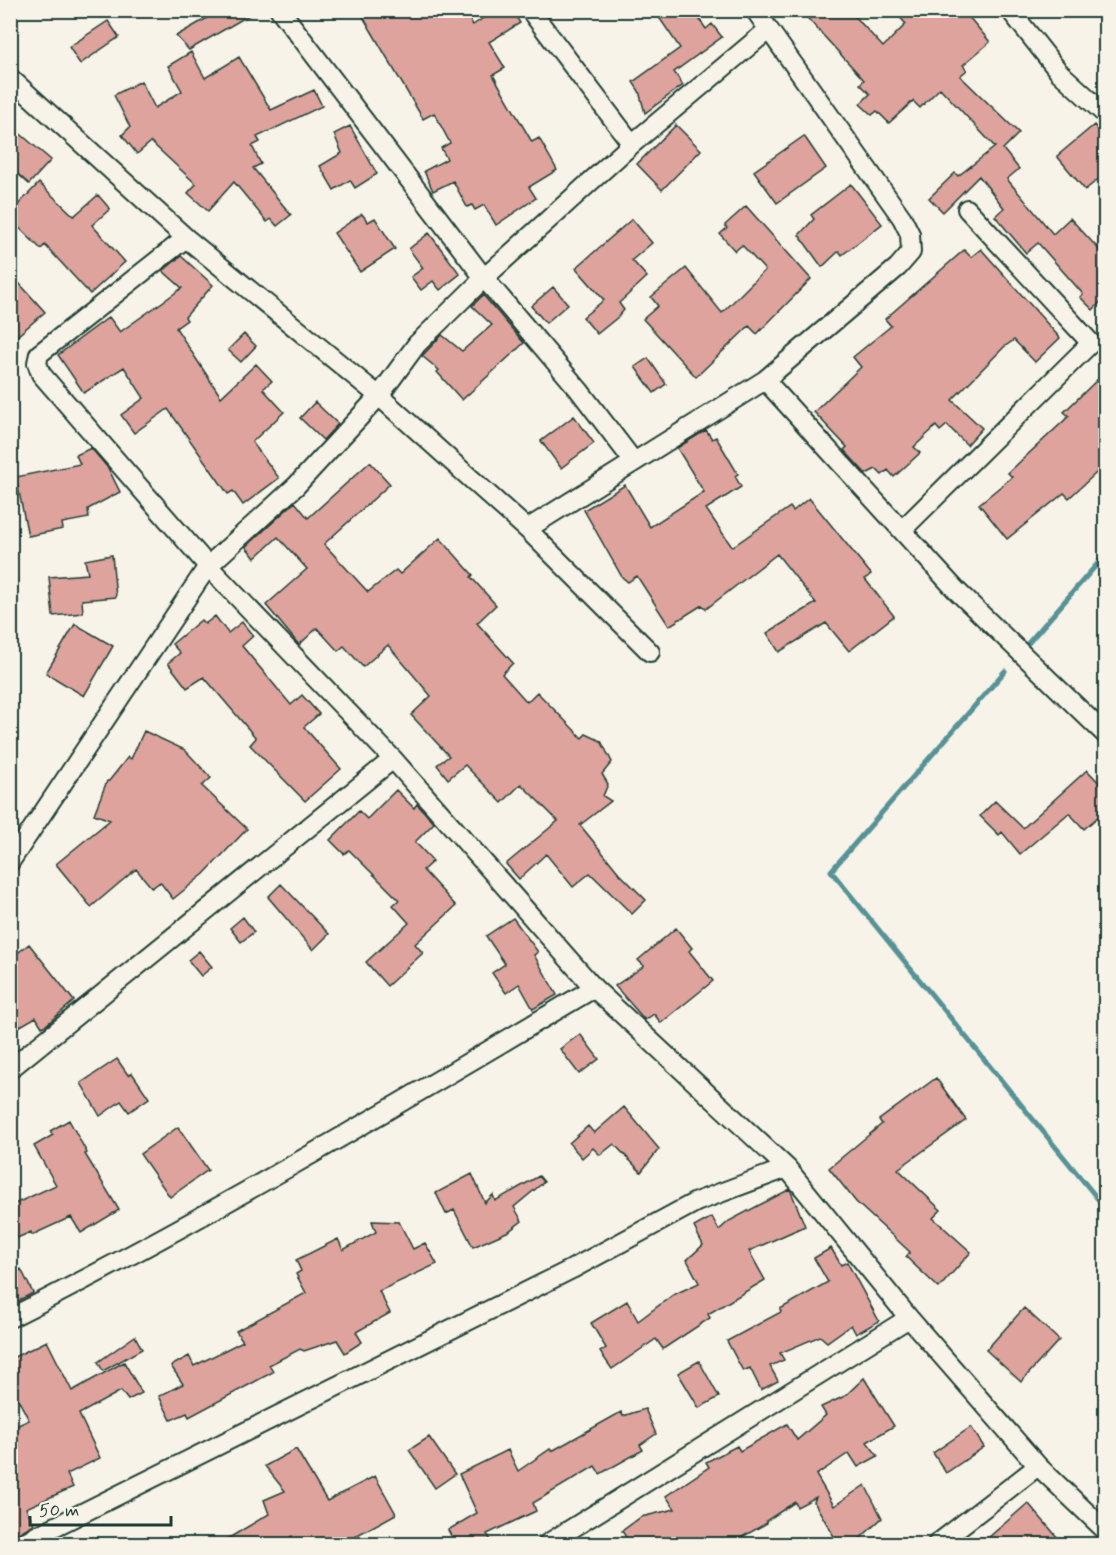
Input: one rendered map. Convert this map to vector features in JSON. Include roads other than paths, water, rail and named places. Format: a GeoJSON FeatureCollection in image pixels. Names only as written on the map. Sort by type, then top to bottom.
{"type":"FeatureCollection","features":[{"type":"Feature","properties":{"kind":"street"},"geometry":{"type":"LineString","coordinates":[[279,10],[484,278],[579,390],[634,462]]}},
{"type":"Feature","properties":{"kind":"street"},"geometry":{"type":"LineString","coordinates":[[530,10],[632,144]]}},
{"type":"Feature","properties":{"kind":"street"},"geometry":{"type":"LineString","coordinates":[[527,529],[765,380],[898,267],[911,252],[910,234],[902,218],[755,10]]}},
{"type":"Feature","properties":{"kind":"street"},"geometry":{"type":"LineString","coordinates":[[1010,10],[1059,72],[1106,115]]}},
{"type":"Feature","properties":{"kind":"street"},"geometry":{"type":"LineString","coordinates":[[10,862],[208,566],[296,486],[379,396],[417,344],[484,278],[632,144],[768,30]]}},
{"type":"Feature","properties":{"kind":"street"},"geometry":{"type":"LineString","coordinates":[[10,78],[186,238],[379,396],[527,529],[650,652]]}},
{"type":"Feature","properties":{"kind":"street"},"geometry":{"type":"LineString","coordinates":[[902,530],[1091,343],[967,209]]}},
{"type":"Feature","properties":{"kind":"street"},"geometry":{"type":"LineString","coordinates":[[186,238],[39,354],[37,363],[41,374],[208,566],[393,759],[594,988],[787,1168],[909,1318],[1038,1466],[1106,1531]]}},
{"type":"Feature","properties":{"kind":"street"},"geometry":{"type":"LineString","coordinates":[[765,380],[957,590],[1106,735]]}},
{"type":"Feature","properties":{"kind":"street"},"geometry":{"type":"LineString","coordinates":[[10,1069],[393,759]]}},
{"type":"Feature","properties":{"kind":"street"},"geometry":{"type":"LineString","coordinates":[[10,1318],[110,1267],[335,1142],[594,988]]}},
{"type":"Feature","properties":{"kind":"street"},"geometry":{"type":"LineString","coordinates":[[20,1545],[480,1316],[696,1202],[787,1168]]}},
{"type":"Feature","properties":{"kind":"street"},"geometry":{"type":"LineString","coordinates":[[547,1545],[909,1318]]}},
{"type":"Feature","properties":{"kind":"street"},"geometry":{"type":"LineString","coordinates":[[937,1545],[1038,1466]]}},
{"type":"Feature","properties":{"kind":"waterway"},"geometry":{"type":"LineString","coordinates":[[1023,649],[1106,554]]}},
{"type":"Feature","properties":{"kind":"waterway"},"geometry":{"type":"LineString","coordinates":[[1005,671],[831,871],[1106,1209]]}}]}
